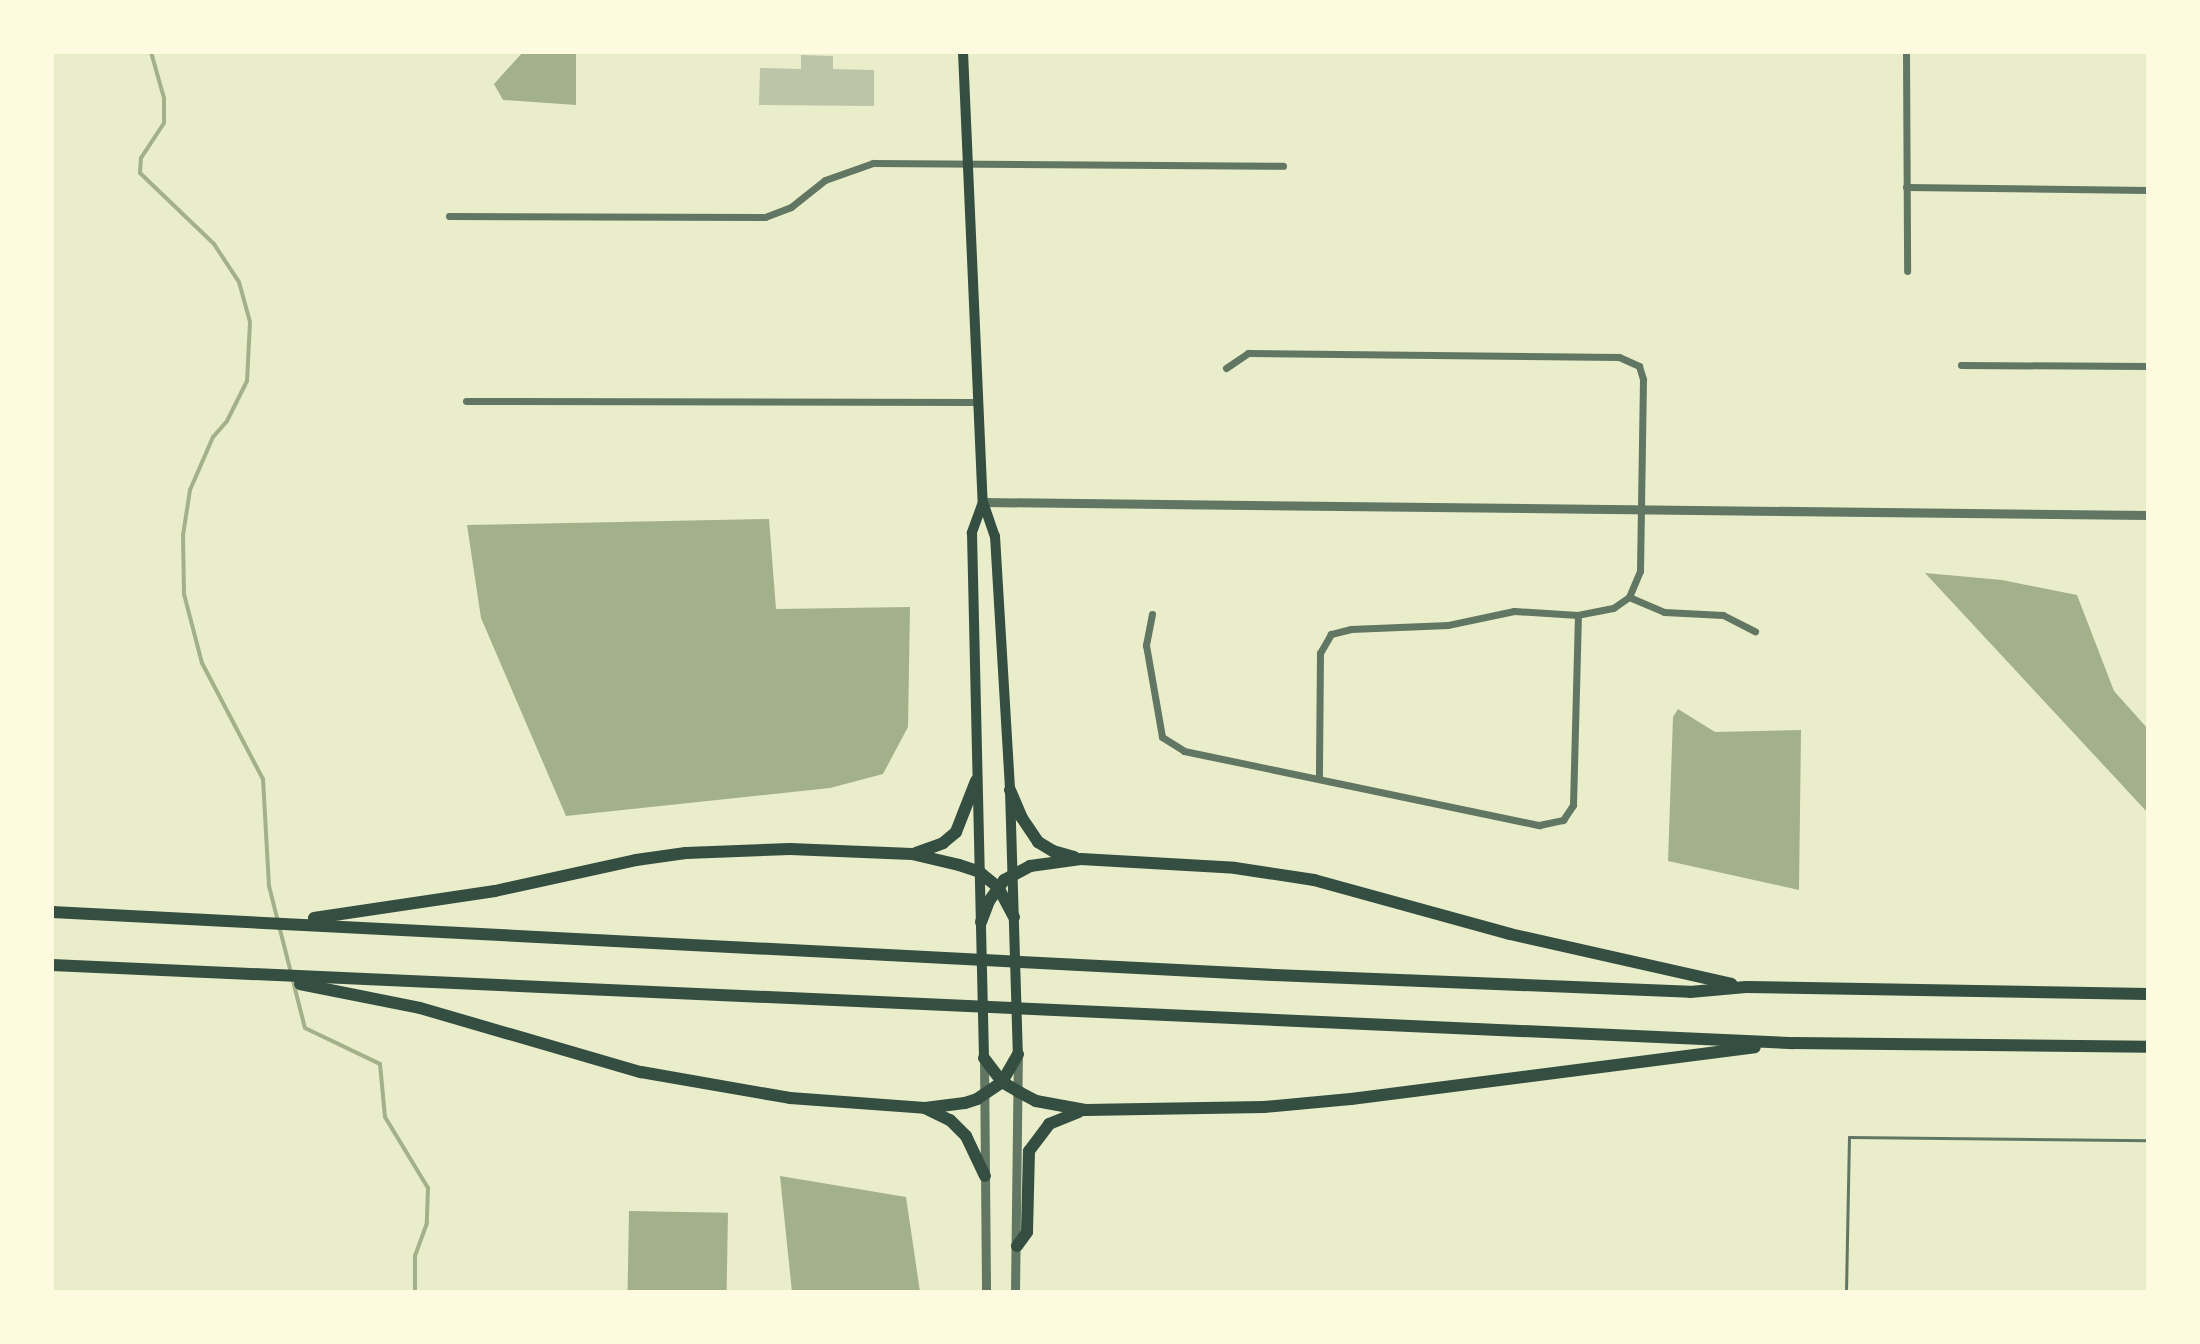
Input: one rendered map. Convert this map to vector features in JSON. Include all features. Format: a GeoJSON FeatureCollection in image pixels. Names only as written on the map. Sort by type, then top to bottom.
{"type":"FeatureCollection","features":[{"type":"Feature","properties":{"kind":"highway"},"geometry":{"type":"LineString","coordinates":[[912,854],[943,843],[956,832],[976,781]]}},
{"type":"Feature","properties":{"kind":"highway"},"geometry":{"type":"LineString","coordinates":[[1010,790],[1022,818],[1038,842],[1053,851],[1081,859]]}},
{"type":"Feature","properties":{"kind":"highway"},"geometry":{"type":"LineString","coordinates":[[291,922],[495,891],[686,853],[790,849],[912,854],[978,871],[998,887],[1014,923]]}},
{"type":"Feature","properties":{"kind":"highway"},"geometry":{"type":"LineString","coordinates":[[981,926],[998,887],[1013,872],[1030,866],[1081,859],[1235,868],[1314,880],[1510,934],[1746,987]]}},
{"type":"Feature","properties":{"kind":"highway"},"geometry":{"type":"LineString","coordinates":[[52,912],[291,922],[495,937],[1690,992],[1746,987],[2148,994]]}},
{"type":"Feature","properties":{"kind":"highway"},"geometry":{"type":"LineString","coordinates":[[52,965],[265,977],[491,983],[1793,1043],[2148,1047]]}},
{"type":"Feature","properties":{"kind":"highway"},"geometry":{"type":"LineString","coordinates":[[265,977],[420,1008],[641,1072],[721,1089],[790,1098],[925,1108],[965,1103],[984,1095],[1002,1082],[1018,1049]]}},
{"type":"Feature","properties":{"kind":"highway"},"geometry":{"type":"LineString","coordinates":[[984,1058],[1002,1082],[1036,1101],[1085,1110],[1264,1107],[1351,1099],[1671,1055],[1793,1043]]}},
{"type":"Feature","properties":{"kind":"highway"},"geometry":{"type":"LineString","coordinates":[[925,1108],[950,1120],[966,1136],[985,1176]]}},
{"type":"Feature","properties":{"kind":"highway"},"geometry":{"type":"LineString","coordinates":[[1017,1246],[1027,1232],[1029,1151],[1049,1124],[1085,1110]]}},
{"type":"Feature","properties":{"kind":"main road"},"geometry":{"type":"LineString","coordinates":[[963,52],[983,502],[995,536],[1010,790],[1018,1049]]}},
{"type":"Feature","properties":{"kind":"main road"},"geometry":{"type":"LineString","coordinates":[[983,502],[972,533],[984,1058]]}},
{"type":"Feature","properties":{"kind":"street"},"geometry":{"type":"LineString","coordinates":[[1906,52],[1907,271]]}},
{"type":"Feature","properties":{"kind":"street"},"geometry":{"type":"LineString","coordinates":[[449,216],[765,217],[791,207],[834,175],[873,163],[1283,166]]}},
{"type":"Feature","properties":{"kind":"street"},"geometry":{"type":"LineString","coordinates":[[1906,187],[2148,190]]}},
{"type":"Feature","properties":{"kind":"street"},"geometry":{"type":"LineString","coordinates":[[1226,368],[1248,353],[1619,357],[1639,366],[1643,379],[1640,571],[1629,597],[1613,608],[1578,615],[1514,611],[1448,625],[1351,629],[1331,634],[1320,653],[1319,778]]}},
{"type":"Feature","properties":{"kind":"street"},"geometry":{"type":"LineString","coordinates":[[1961,365],[2148,366]]}},
{"type":"Feature","properties":{"kind":"street"},"geometry":{"type":"LineString","coordinates":[[466,401],[978,402]]}},
{"type":"Feature","properties":{"kind":"street"},"geometry":{"type":"LineString","coordinates":[[983,502],[2148,515]]}},
{"type":"Feature","properties":{"kind":"street"},"geometry":{"type":"LineString","coordinates":[[1629,597],[1664,612],[1723,615],[1755,631]]}},
{"type":"Feature","properties":{"kind":"street"},"geometry":{"type":"LineString","coordinates":[[1152,614],[1146,645],[1162,737],[1184,751],[1539,825],[1563,820],[1573,805],[1578,615]]}},
{"type":"Feature","properties":{"kind":"street"},"geometry":{"type":"LineString","coordinates":[[1015,1292],[1018,1049]]}},
{"type":"Feature","properties":{"kind":"street"},"geometry":{"type":"LineString","coordinates":[[984,1058],[986,1292]]}},
{"type":"Feature","properties":{"kind":"lane"},"geometry":{"type":"LineString","coordinates":[[1846,1292],[1849,1137],[2148,1140]]}},
{"type":"Feature","properties":{"kind":"shaded area"},"geometry":{"type":"Polygon","coordinates":[[[523,52],[576,52],[576,105],[503,100],[494,84],[523,52]]]}},
{"type":"Feature","properties":{"kind":"shaded area"},"geometry":{"type":"Polygon","coordinates":[[[769,519],[776,609],[910,607],[908,727],[883,774],[830,788],[566,816],[481,618],[467,525],[769,519]]]}},
{"type":"Feature","properties":{"kind":"shaded area"},"geometry":{"type":"Polygon","coordinates":[[[1925,573],[2002,580],[2077,595],[2114,691],[2148,729],[2148,813],[1925,573]]]}},
{"type":"Feature","properties":{"kind":"shaded area"},"geometry":{"type":"Polygon","coordinates":[[[1678,709],[1715,732],[1801,730],[1799,890],[1668,861],[1673,717],[1678,709]]]}},
{"type":"Feature","properties":{"kind":"shaded area"},"geometry":{"type":"Polygon","coordinates":[[[780,1176],[906,1197],[920,1292],[792,1292],[780,1176]]]}},
{"type":"Feature","properties":{"kind":"shaded area"},"geometry":{"type":"Polygon","coordinates":[[[629,1211],[728,1213],[727,1292],[628,1292],[629,1211]]]}},
{"type":"Feature","properties":{"kind":"building"},"geometry":{"type":"Polygon","coordinates":[[[801,55],[833,56],[833,69],[874,70],[874,106],[759,105],[760,68],[801,69],[801,55]]]}},
{"type":"Feature","properties":{"kind":"waterway"},"geometry":{"type":"LineString","coordinates":[[151,52],[164,98],[164,123],[141,158],[140,173],[214,244],[239,282],[250,322],[247,381],[227,421],[213,437],[190,490],[183,535],[184,594],[202,663],[263,779],[269,886],[305,1028],[380,1064],[385,1117],[428,1188],[427,1223],[415,1256],[415,1292]]}}]}
